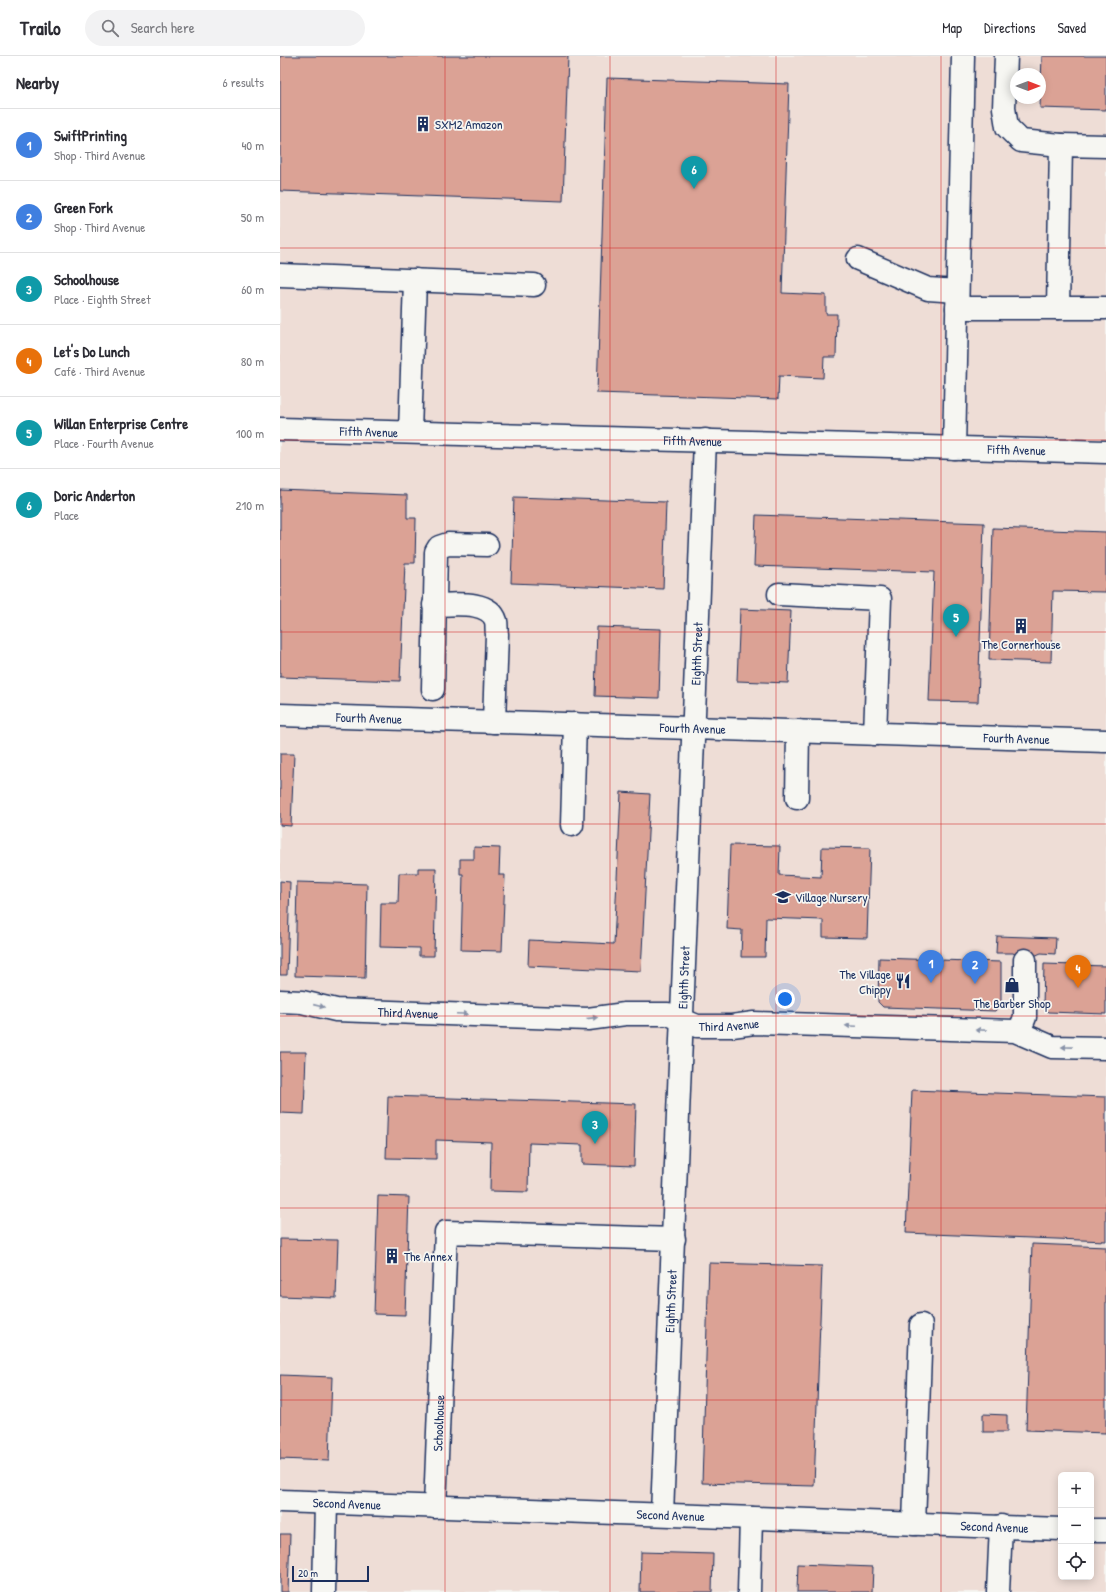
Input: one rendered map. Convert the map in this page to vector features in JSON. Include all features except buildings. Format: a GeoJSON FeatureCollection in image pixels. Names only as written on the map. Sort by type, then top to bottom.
{"type":"FeatureCollection","features":[{"type":"Feature","properties":{"kind":"street"},"geometry":{"type":"LineString","coordinates":[[954,448],[963,56]]}},
{"type":"Feature","properties":{"kind":"street"},"geometry":{"type":"LineString","coordinates":[[1006,56],[1004,108],[1006,127],[1021,141],[1061,145],[1106,146]]}},
{"type":"Feature","properties":{"kind":"street"},"geometry":{"type":"LineString","coordinates":[[1058,308],[1061,145]]}},
{"type":"Feature","properties":{"kind":"street"},"geometry":{"type":"LineString","coordinates":[[858,259],[957,300],[1058,308],[1106,308]]}},
{"type":"Feature","properties":{"kind":"street"},"geometry":{"type":"LineString","coordinates":[[280,275],[534,285]]}},
{"type":"Feature","properties":{"kind":"street"},"geometry":{"type":"LineString","coordinates":[[410,432],[416,280]]}},
{"type":"Feature","properties":{"kind":"street","name":"Fifth Avenue"},"geometry":{"type":"LineString","coordinates":[[280,428],[1106,452]]}},
{"type":"Feature","properties":{"kind":"street","name":"Eighth Street"},"geometry":{"type":"LineString","coordinates":[[662,1514],[705,440]]}},
{"type":"Feature","properties":{"kind":"street"},"geometry":{"type":"LineString","coordinates":[[433,689],[436,552],[440,547],[448,544],[487,545]]}},
{"type":"Feature","properties":{"kind":"street"},"geometry":{"type":"LineString","coordinates":[[779,594],[880,599],[875,734]]}},
{"type":"Feature","properties":{"kind":"street"},"geometry":{"type":"LineString","coordinates":[[434,605],[481,606],[489,610],[496,620],[497,634],[494,722]]}},
{"type":"Feature","properties":{"kind":"street","name":"Fourth Avenue"},"geometry":{"type":"LineString","coordinates":[[280,715],[1106,741]]}},
{"type":"Feature","properties":{"kind":"street"},"geometry":{"type":"LineString","coordinates":[[572,825],[575,724]]}},
{"type":"Feature","properties":{"kind":"street"},"geometry":{"type":"LineString","coordinates":[[797,798],[798,731]]}},
{"type":"Feature","properties":{"kind":"street"},"geometry":{"type":"LineString","coordinates":[[1019,1032],[1024,1017],[1025,960]]}},
{"type":"Feature","properties":{"kind":"street","name":"Third Avenue"},"geometry":{"type":"LineString","coordinates":[[280,1001],[302,1002],[342,1010],[588,1019],[625,1014],[668,1014],[697,1026],[732,1026],[754,1023],[1015,1031],[1052,1047],[1106,1048]]}},
{"type":"Feature","properties":{"kind":"street","name":"Schoolhouse"},"geometry":{"type":"LineString","coordinates":[[435,1507],[446,1232],[674,1239]]}},
{"type":"Feature","properties":{"kind":"street"},"geometry":{"type":"LineString","coordinates":[[914,1524],[921,1325]]}},
{"type":"Feature","properties":{"kind":"street","name":"Second Avenue"},"geometry":{"type":"LineString","coordinates":[[280,1501],[1058,1529]]}},
{"type":"Feature","properties":{"kind":"street"},"geometry":{"type":"LineString","coordinates":[[324,1592],[326,1503]]}},
{"type":"Feature","properties":{"kind":"street"},"geometry":{"type":"LineString","coordinates":[[749,1592],[751,1518]]}},
{"type":"Feature","properties":{"kind":"street"},"geometry":{"type":"LineString","coordinates":[[998,1592],[1001,1526]]}},
{"type":"Feature","properties":{"kind":"street"},"geometry":{"type":"LineString","coordinates":[[1094,1530],[1106,1530]]}},
{"type":"Feature","properties":{"kind":"shaded area"},"geometry":{"type":"Polygon","coordinates":[[[280,56],[1106,56],[1106,1592],[280,1592],[280,56]]]}},
{"type":"Feature","properties":{"kind":"place","name":"SXM2 Amazon"},"geometry":{"type":"Point","coordinates":[423,124]}},
{"type":"Feature","properties":{"kind":"place","name":"Doric Anderton"},"geometry":{"type":"Point","coordinates":[694,189]}},
{"type":"Feature","properties":{"kind":"place","name":"The Cornerhouse"},"geometry":{"type":"Point","coordinates":[1021,626]}},
{"type":"Feature","properties":{"kind":"place","name":"Willan Enterprise Centre"},"geometry":{"type":"Point","coordinates":[956,637]}},
{"type":"Feature","properties":{"kind":"place","name":"Village Nursery"},"geometry":{"type":"Point","coordinates":[783,897]}},
{"type":"Feature","properties":{"kind":"place","name":"The Village Chippy"},"geometry":{"type":"Point","coordinates":[903,981]}},
{"type":"Feature","properties":{"kind":"place","name":"SwiftPrinting"},"geometry":{"type":"Point","coordinates":[931,983]}},
{"type":"Feature","properties":{"kind":"place","name":"Green Fork"},"geometry":{"type":"Point","coordinates":[975,984]}},
{"type":"Feature","properties":{"kind":"place","name":"The Barber Shop"},"geometry":{"type":"Point","coordinates":[1012,985]}},
{"type":"Feature","properties":{"kind":"place","name":"Let's Do Lunch"},"geometry":{"type":"Point","coordinates":[1078,988]}},
{"type":"Feature","properties":{"kind":"place","name":"Schoolhouse"},"geometry":{"type":"Point","coordinates":[595,1144]}},
{"type":"Feature","properties":{"kind":"place","name":"The Annex"},"geometry":{"type":"Point","coordinates":[392,1256]}}]}
